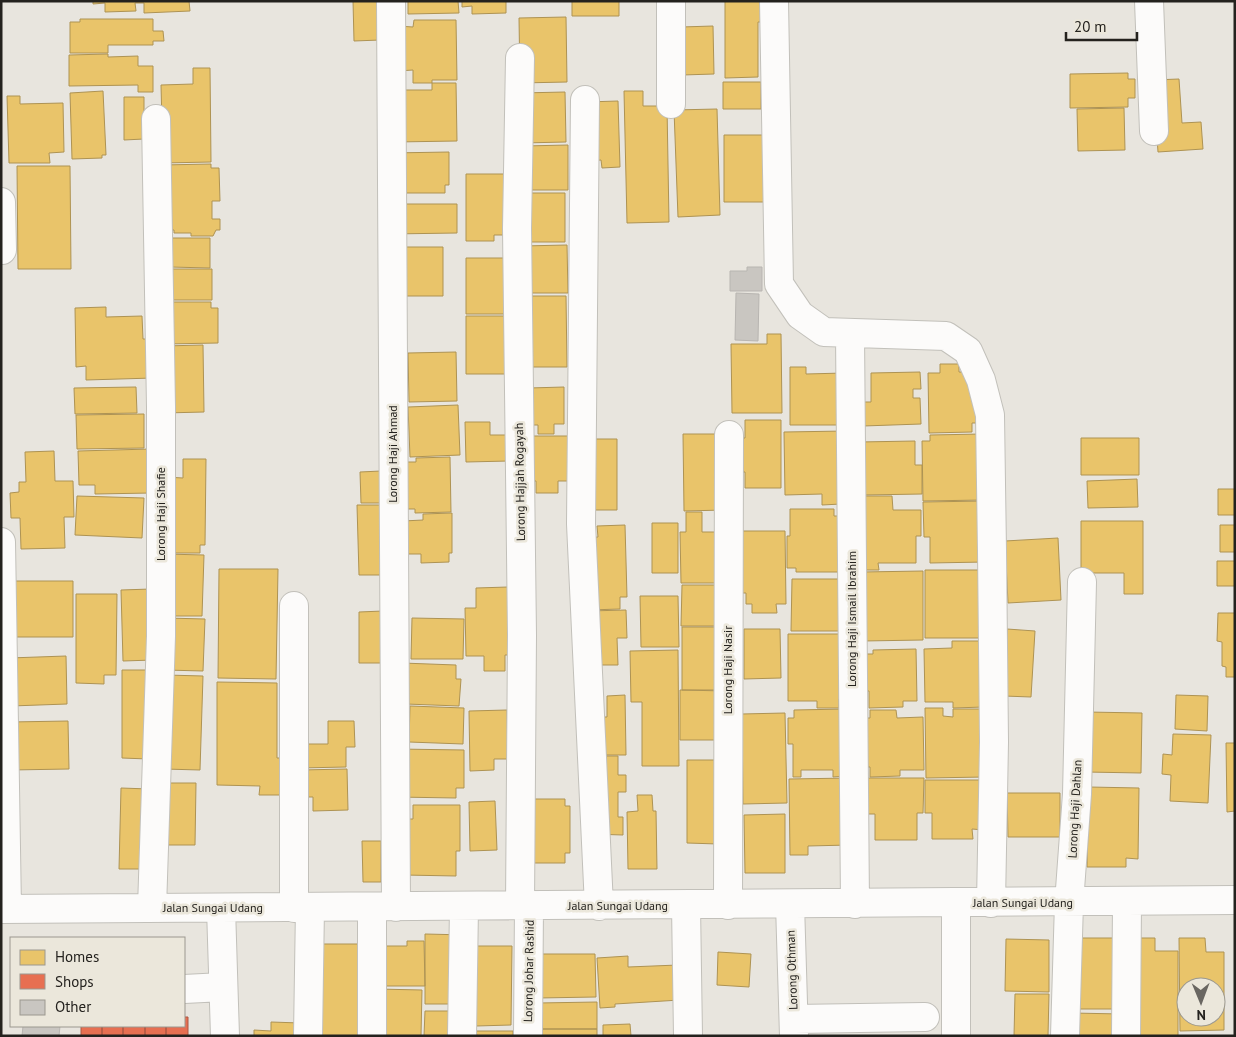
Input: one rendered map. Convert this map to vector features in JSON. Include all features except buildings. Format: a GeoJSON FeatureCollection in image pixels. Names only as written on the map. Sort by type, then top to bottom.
{"type":"FeatureCollection","features":[{"type":"Feature","properties":{"kind":"street","name":"Lorong Haji Ahmad"},"geometry":{"type":"LineString","coordinates":[[372,1036],[384,907],[391,1]]}},
{"type":"Feature","properties":{"kind":"street"},"geometry":{"type":"LineString","coordinates":[[671,1],[671,104]]}},
{"type":"Feature","properties":{"kind":"street"},"geometry":{"type":"LineString","coordinates":[[774,1],[779,284],[800,315],[824,332],[946,336],[968,351],[981,380],[990,415],[994,732],[992,903]]}},
{"type":"Feature","properties":{"kind":"street"},"geometry":{"type":"LineString","coordinates":[[1149,1],[1154,131]]}},
{"type":"Feature","properties":{"kind":"street","name":"Lorong Hajjah Rogayah"},"geometry":{"type":"LineString","coordinates":[[520,58],[517,228],[524,906]]}},
{"type":"Feature","properties":{"kind":"street"},"geometry":{"type":"LineString","coordinates":[[585,100],[581,524],[599,906]]}},
{"type":"Feature","properties":{"kind":"street","name":"Lorong Haji Shafie"},"geometry":{"type":"LineString","coordinates":[[152,908],[161,636],[161,406],[156,119]]}},
{"type":"Feature","properties":{"kind":"street"},"geometry":{"type":"LineString","coordinates":[[1,202],[2,250]]}},
{"type":"Feature","properties":{"kind":"street","name":"Lorong Haji Ismail Ibrahim"},"geometry":{"type":"LineString","coordinates":[[850,334],[854,904]]}},
{"type":"Feature","properties":{"kind":"street","name":"Lorong Haji Nasir"},"geometry":{"type":"LineString","coordinates":[[728,905],[729,435]]}},
{"type":"Feature","properties":{"kind":"street"},"geometry":{"type":"LineString","coordinates":[[1,542],[4,909]]}},
{"type":"Feature","properties":{"kind":"street","name":"Lorong Haji Dahlan"},"geometry":{"type":"LineString","coordinates":[[1065,1036],[1069,903],[1077,794],[1082,582]]}},
{"type":"Feature","properties":{"kind":"street"},"geometry":{"type":"LineString","coordinates":[[294,606],[302,908],[308,1036]]}},
{"type":"Feature","properties":{"kind":"street","name":"Jalan Sungai Udang"},"geometry":{"type":"LineString","coordinates":[[4,909],[956,904],[1235,900]]}},
{"type":"Feature","properties":{"kind":"street"},"geometry":{"type":"LineString","coordinates":[[1126,1036],[1127,902]]}},
{"type":"Feature","properties":{"kind":"street","name":"Lorong Othman"},"geometry":{"type":"LineString","coordinates":[[790,904],[794,1028]]}},
{"type":"Feature","properties":{"kind":"street"},"geometry":{"type":"LineString","coordinates":[[956,904],[956,1036]]}},
{"type":"Feature","properties":{"kind":"street"},"geometry":{"type":"LineString","coordinates":[[686,905],[688,1036]]}},
{"type":"Feature","properties":{"kind":"street","name":"Lorong Johar Rashid"},"geometry":{"type":"LineString","coordinates":[[524,906],[528,1036]]}},
{"type":"Feature","properties":{"kind":"street"},"geometry":{"type":"LineString","coordinates":[[462,1036],[464,907]]}},
{"type":"Feature","properties":{"kind":"street"},"geometry":{"type":"LineString","coordinates":[[221,908],[225,1036]]}},
{"type":"Feature","properties":{"kind":"street"},"geometry":{"type":"LineString","coordinates":[[185,989],[223,987]]}},
{"type":"Feature","properties":{"kind":"street"},"geometry":{"type":"LineString","coordinates":[[794,1028],[925,1017]]}}]}
